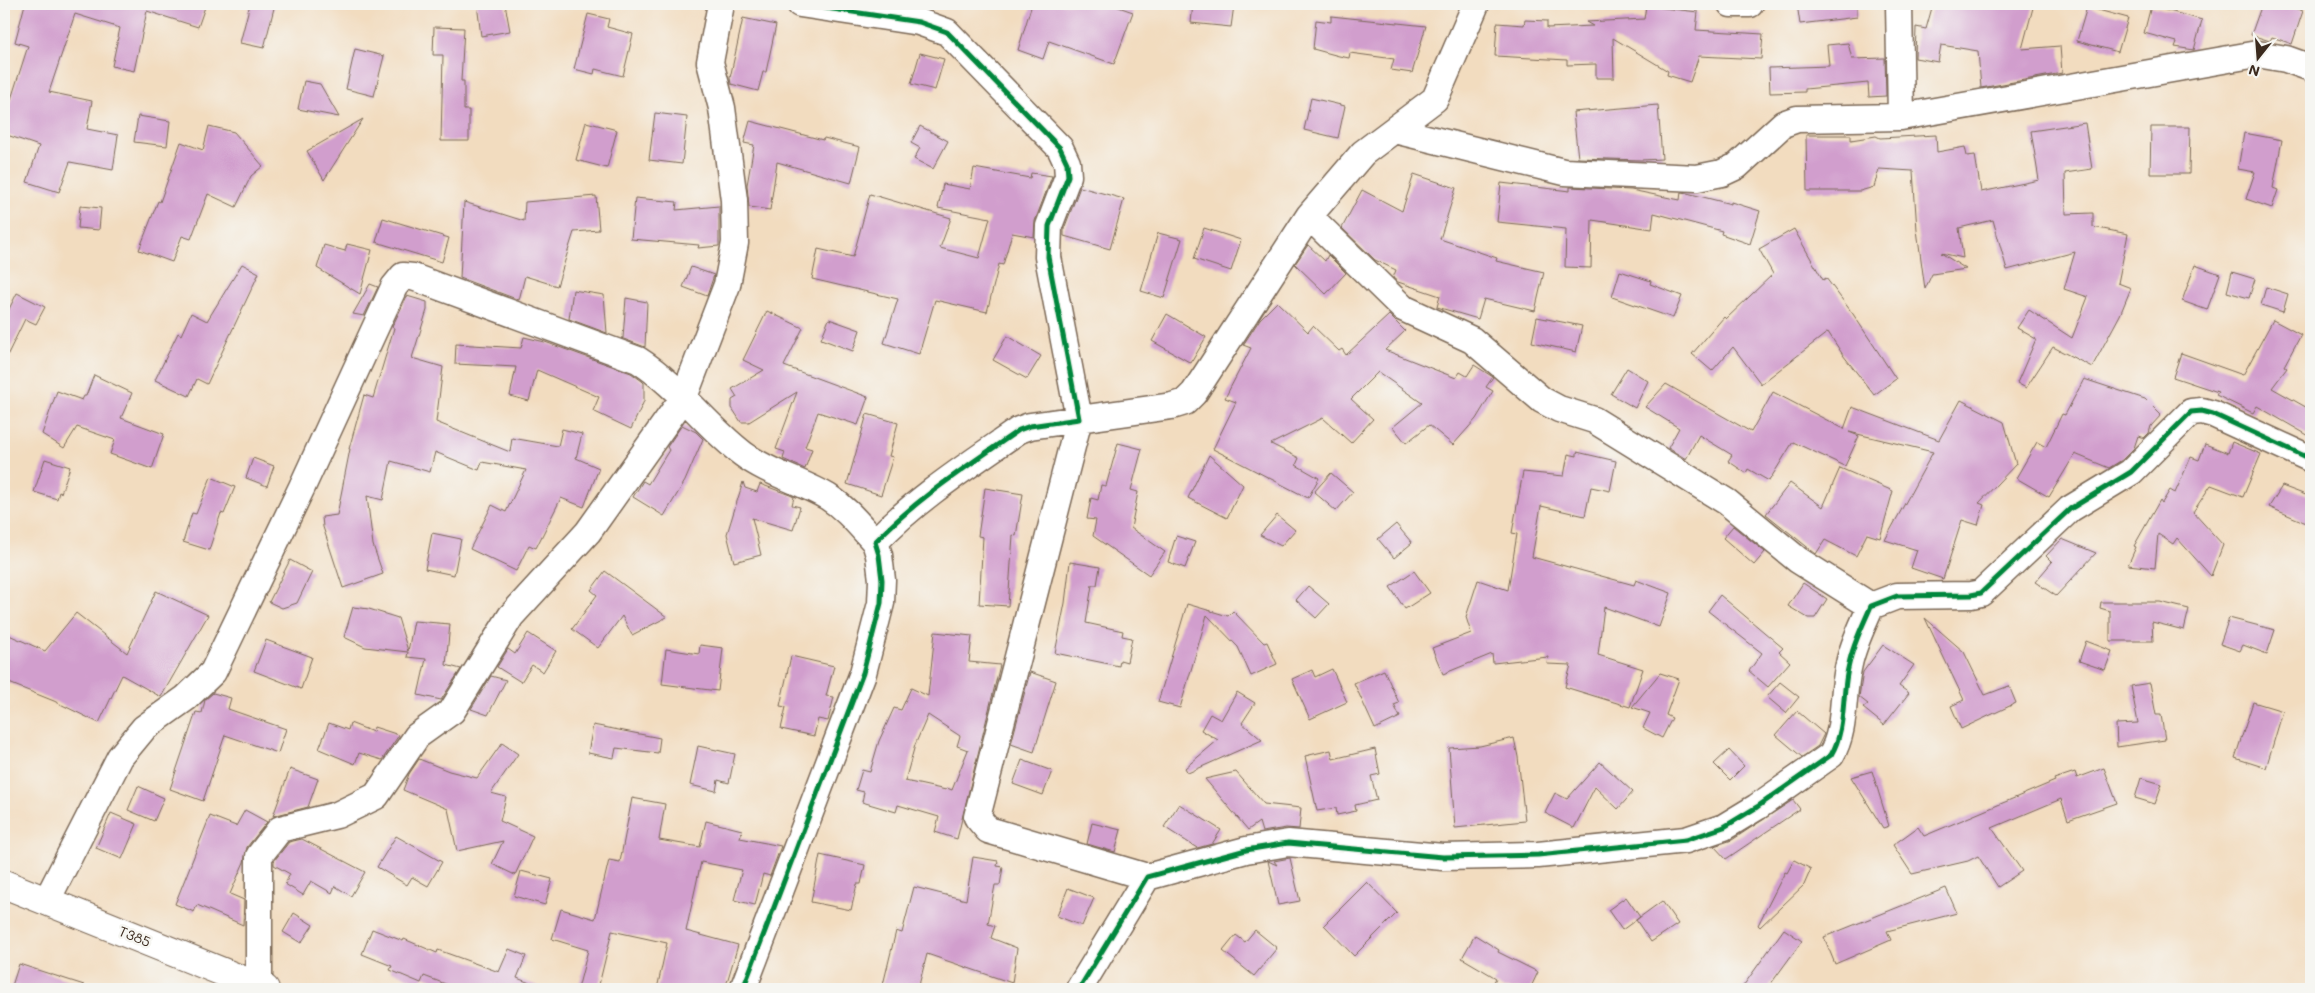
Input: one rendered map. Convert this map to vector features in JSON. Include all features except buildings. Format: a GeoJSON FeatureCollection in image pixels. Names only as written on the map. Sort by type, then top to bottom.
{"type":"FeatureCollection","features":[{"type":"Feature","properties":{"kind":"street"},"geometry":{"type":"LineString","coordinates":[[262,988],[259,856],[280,829],[337,815],[376,796],[417,736],[452,711],[511,616],[588,532],[684,398],[727,285],[735,243],[734,200],[722,108],[710,62],[721,4]]}},
{"type":"Feature","properties":{"kind":"street"},"geometry":{"type":"LineString","coordinates":[[800,4],[921,13],[957,40],[1060,148],[1068,163],[1068,176],[1049,226],[1048,257],[1079,418],[977,817],[988,830],[1147,877],[1246,850],[1288,843],[1443,857],[1538,855],[1686,840],[1724,827],[1757,807],[1831,755],[1838,744],[1849,663],[1871,606],[1897,596],[1971,596],[1981,593],[1992,580],[2070,510],[2131,472],[2191,412],[2202,411],[2213,414],[2311,459]]}},
{"type":"Feature","properties":{"kind":"street"},"geometry":{"type":"LineString","coordinates":[[875,542],[891,525],[959,470],[1019,430],[1079,418],[1155,409],[1184,402],[1194,392],[1308,216],[1353,162],[1435,100],[1476,4]]}},
{"type":"Feature","properties":{"kind":"street"},"geometry":{"type":"LineString","coordinates":[[1731,4],[1750,4]]}},
{"type":"Feature","properties":{"kind":"street"},"geometry":{"type":"LineString","coordinates":[[1899,4],[1901,117]]}},
{"type":"Feature","properties":{"kind":"street"},"geometry":{"type":"LineString","coordinates":[[1394,130],[1564,172],[1697,178],[1722,174],[1737,166],[1783,124],[1797,119],[1901,117],[2257,54],[2286,59],[2311,68]]}},
{"type":"Feature","properties":{"kind":"street"},"geometry":{"type":"LineString","coordinates":[[1308,216],[1403,308],[1472,340],[1542,400],[1559,409],[1594,420],[1727,502],[1798,560],[1871,606]]}},
{"type":"Feature","properties":{"kind":"street"},"geometry":{"type":"LineString","coordinates":[[47,900],[120,757],[144,728],[186,698],[213,672],[302,487],[398,279],[403,276],[413,277],[638,360],[667,380],[731,445],[746,456],[828,497],[848,513],[875,542],[879,555],[882,580],[881,603],[864,673],[743,989]]}},
{"type":"Feature","properties":{"kind":"street"},"geometry":{"type":"LineString","coordinates":[[1079,989],[1147,877]]}},
{"type":"Feature","properties":{"kind":"street","name":"T385"},"geometry":{"type":"LineString","coordinates":[[4,884],[262,988]]}},
{"type":"Feature","properties":{"kind":"cycle path"},"geometry":{"type":"LineString","coordinates":[[743,989],[863,673],[881,603],[882,580],[879,555],[875,542],[926,496],[1019,430],[1030,426],[1079,419],[1048,257],[1049,226],[1068,176],[1067,163],[1060,148],[947,32],[919,22],[800,4]]}},
{"type":"Feature","properties":{"kind":"cycle path"},"geometry":{"type":"LineString","coordinates":[[1079,989],[1147,877],[1246,850],[1288,843],[1443,857],[1538,855],[1686,840],[1724,827],[1757,807],[1831,755],[1842,723],[1851,657],[1871,606],[1897,596],[1971,595],[1981,593],[2070,509],[2131,472],[2191,412],[2202,411],[2213,414],[2311,459]]}}]}
